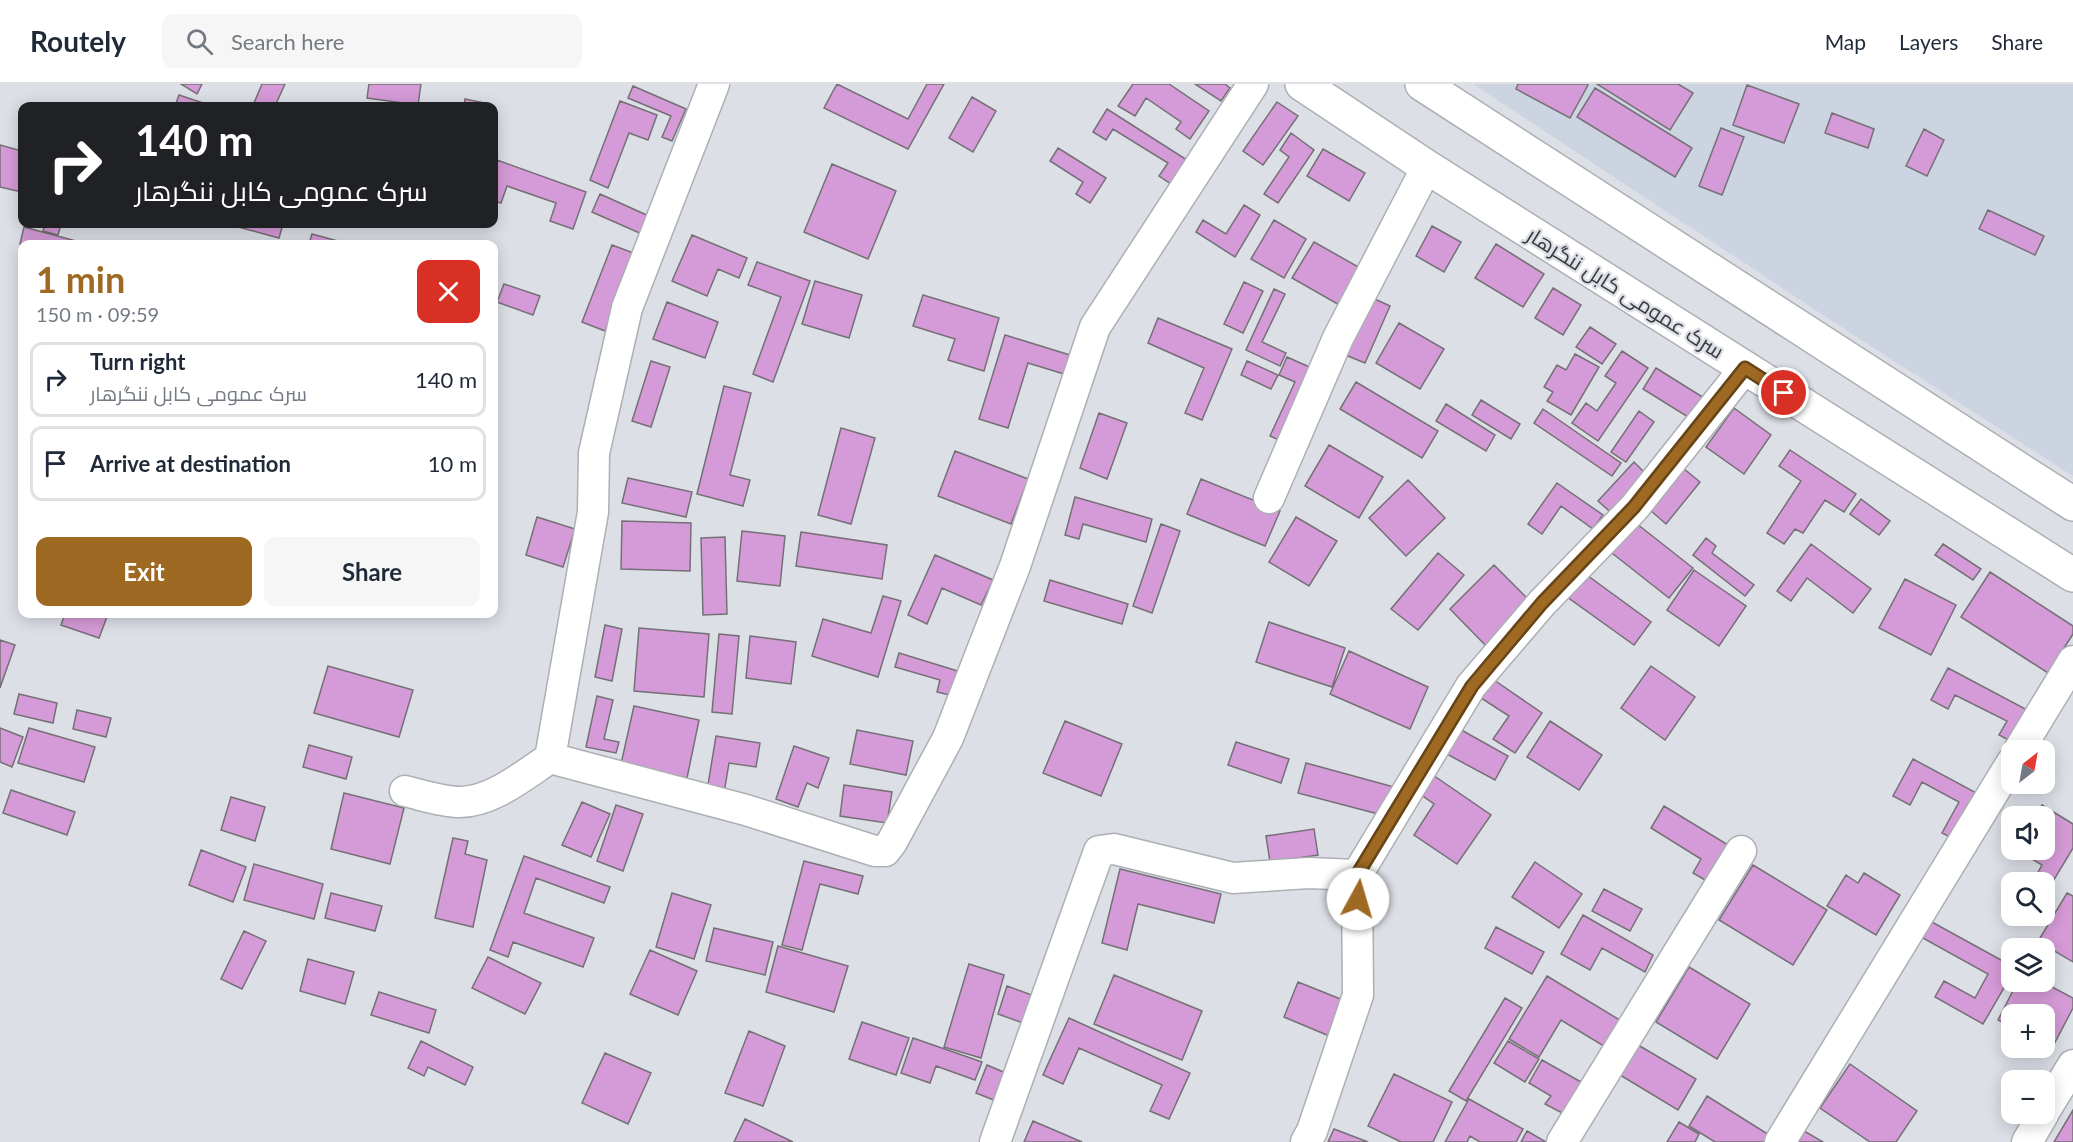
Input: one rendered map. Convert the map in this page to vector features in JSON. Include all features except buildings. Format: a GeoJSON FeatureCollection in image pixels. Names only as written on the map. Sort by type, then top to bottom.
{"type":"FeatureCollection","features":[{"type":"Feature","properties":{"kind":"highway","name":"سرک عمومی کابل ننگرهار"},"geometry":{"type":"LineString","coordinates":[[1302,84],[1427,166],[2073,575]]}},
{"type":"Feature","properties":{"kind":"highway"},"geometry":{"type":"LineString","coordinates":[[1422,84],[2073,504]]}},
{"type":"Feature","properties":{"kind":"street"},"geometry":{"type":"LineString","coordinates":[[405,792],[459,802],[481,799],[514,782],[550,758],[593,512],[594,453],[627,308],[714,84]]}},
{"type":"Feature","properties":{"kind":"street"},"geometry":{"type":"LineString","coordinates":[[550,758],[746,810],[875,851],[885,851],[892,842],[952,727],[1015,566],[1095,327],[1253,84]]}},
{"type":"Feature","properties":{"kind":"street"},"geometry":{"type":"LineString","coordinates":[[1269,498],[1338,338],[1427,166]]}},
{"type":"Feature","properties":{"kind":"street"},"geometry":{"type":"LineString","coordinates":[[1306,1142],[1312,1131],[1358,995],[1357,875],[1472,686],[1542,603],[1634,507],[1745,368]]}},
{"type":"Feature","properties":{"kind":"street"},"geometry":{"type":"LineString","coordinates":[[2025,740],[2073,661]]}},
{"type":"Feature","properties":{"kind":"street"},"geometry":{"type":"LineString","coordinates":[[1780,1142],[2001,780]]}},
{"type":"Feature","properties":{"kind":"street"},"geometry":{"type":"LineString","coordinates":[[995,1142],[1099,851],[1114,849],[1233,878],[1309,873],[1357,875]]}},
{"type":"Feature","properties":{"kind":"street"},"geometry":{"type":"LineString","coordinates":[[1562,1142],[1741,851]]}},
{"type":"Feature","properties":{"kind":"street"},"geometry":{"type":"LineString","coordinates":[[2055,1095],[2073,1065]]}},
{"type":"Feature","properties":{"kind":"street"},"geometry":{"type":"LineString","coordinates":[[2027,1142],[2038,1124]]}},
{"type":"Feature","properties":{"kind":"shaded area"},"geometry":{"type":"Polygon","coordinates":[[[1473,84],[2073,84],[2073,476],[1849,332],[1473,84]]]}},
{"type":"Feature","properties":{"kind":"route"},"geometry":{"type":"LineString","coordinates":[[1358,899],[1357,875],[1472,686],[1542,603],[1634,507],[1745,368],[1784,393]]}}]}
